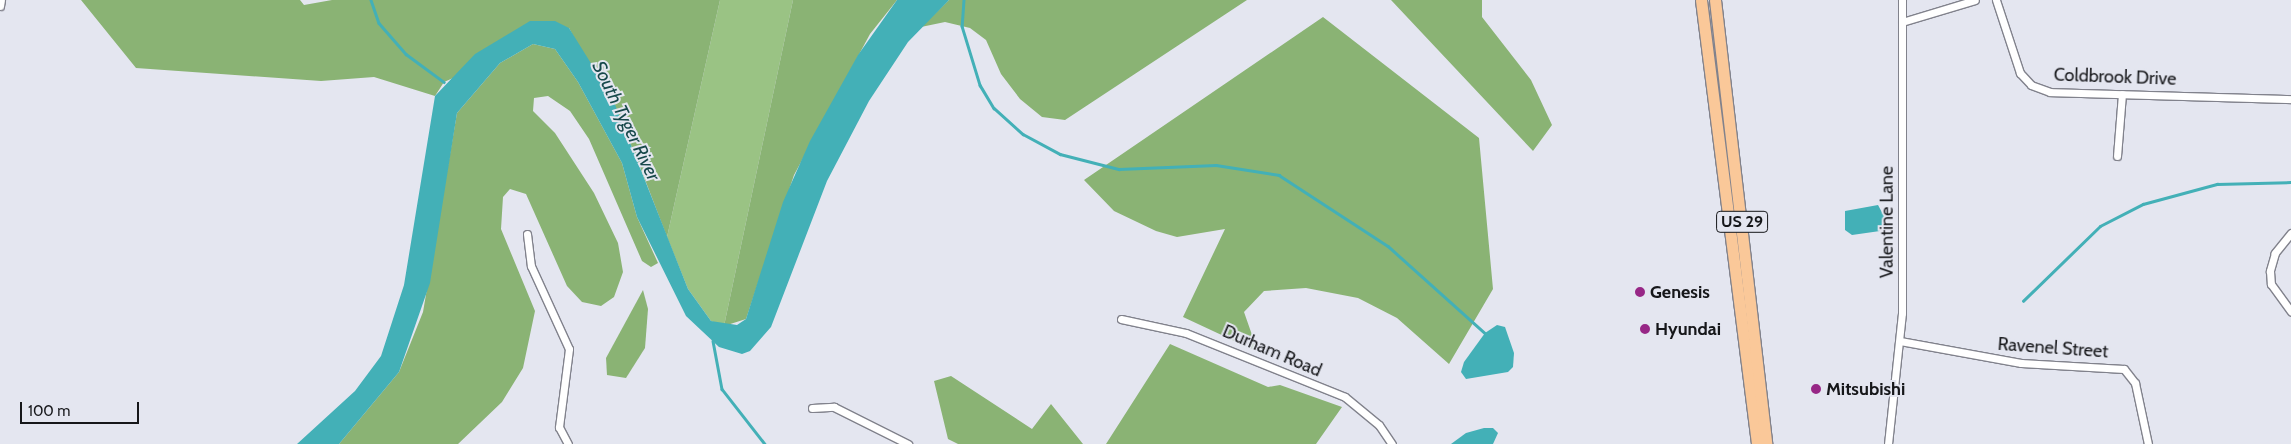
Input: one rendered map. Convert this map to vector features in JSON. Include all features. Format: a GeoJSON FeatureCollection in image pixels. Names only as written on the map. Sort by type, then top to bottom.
{"type":"FeatureCollection","features":[{"type":"Feature","properties":{"kind":"main road","name":"US 29"},"geometry":{"type":"LineString","coordinates":[[1701,0],[1757,444]]}},
{"type":"Feature","properties":{"kind":"main road","name":"US 29"},"geometry":{"type":"LineString","coordinates":[[1715,0],[1758,356],[1766,444]]}},
{"type":"Feature","properties":{"kind":"main road"},"geometry":{"type":"LineString","coordinates":[[1717,128],[1730,127]]}},
{"type":"Feature","properties":{"kind":"main road"},"geometry":{"type":"LineString","coordinates":[[1734,264],[1746,262]]}},
{"type":"Feature","properties":{"kind":"main road"},"geometry":{"type":"LineString","coordinates":[[1745,356],[1758,356]]}},
{"type":"Feature","properties":{"kind":"street"},"geometry":{"type":"LineString","coordinates":[[0,6],[1,0]]}},
{"type":"Feature","properties":{"kind":"street","name":"Valentine Lane"},"geometry":{"type":"LineString","coordinates":[[1888,444],[1900,340],[1902,0]]}},
{"type":"Feature","properties":{"kind":"street"},"geometry":{"type":"LineString","coordinates":[[1902,22],[1975,0]]}},
{"type":"Feature","properties":{"kind":"street","name":"Coldbrook Drive"},"geometry":{"type":"LineString","coordinates":[[1996,0],[2020,73],[2031,85],[2050,92],[2291,99]]}},
{"type":"Feature","properties":{"kind":"street"},"geometry":{"type":"LineString","coordinates":[[2117,156],[2122,94]]}},
{"type":"Feature","properties":{"kind":"street"},"geometry":{"type":"LineString","coordinates":[[527,234],[538,283],[569,349],[559,427],[568,444]]}},
{"type":"Feature","properties":{"kind":"street"},"geometry":{"type":"LineString","coordinates":[[2291,234],[2275,253],[2270,271],[2271,284],[2291,312]]}},
{"type":"Feature","properties":{"kind":"street","name":"Durham Road"},"geometry":{"type":"LineString","coordinates":[[1121,319],[1186,333],[1345,397],[1379,425],[1392,444]]}},
{"type":"Feature","properties":{"kind":"street","name":"Ravenel Street"},"geometry":{"type":"LineString","coordinates":[[1900,340],[2021,363],[2124,369],[2135,383],[2148,444]]}},
{"type":"Feature","properties":{"kind":"street"},"geometry":{"type":"LineString","coordinates":[[812,408],[834,407],[908,444]]}},
{"type":"Feature","properties":{"kind":"green space"},"geometry":{"type":"Polygon","coordinates":[[[81,0],[300,0],[304,5],[332,0],[720,0],[667,237],[634,151],[569,28],[444,82],[435,96],[374,77],[321,81],[136,68],[81,0]]]}},
{"type":"Feature","properties":{"kind":"green space"},"geometry":{"type":"Polygon","coordinates":[[[720,0],[793,0],[724,326],[711,321],[688,289],[667,237],[720,0]]]}},
{"type":"Feature","properties":{"kind":"green space"},"geometry":{"type":"Polygon","coordinates":[[[793,0],[897,0],[870,34],[794,175],[746,319],[724,326],[793,0]]]}},
{"type":"Feature","properties":{"kind":"green space"},"geometry":{"type":"Polygon","coordinates":[[[949,0],[1247,0],[1065,120],[1042,117],[1020,99],[1001,74],[986,40],[970,28],[945,22],[921,27],[949,0]]]}},
{"type":"Feature","properties":{"kind":"green space"},"geometry":{"type":"Polygon","coordinates":[[[1391,0],[1482,0],[1482,17],[1531,80],[1552,125],[1533,151],[1391,0]]]}},
{"type":"Feature","properties":{"kind":"green space"},"geometry":{"type":"Polygon","coordinates":[[[1323,17],[1479,138],[1493,289],[1449,364],[1397,318],[1358,298],[1306,288],[1264,291],[1244,312],[1258,352],[1183,317],[1225,229],[1177,237],[1156,231],[1114,211],[1084,180],[1323,17]]]}},
{"type":"Feature","properties":{"kind":"green space"},"geometry":{"type":"Polygon","coordinates":[[[533,44],[555,49],[578,82],[622,163],[637,217],[658,263],[651,267],[642,261],[589,139],[570,111],[548,96],[534,98],[533,111],[555,133],[594,193],[618,243],[623,272],[614,297],[601,306],[582,302],[567,286],[526,194],[510,189],[503,197],[501,229],[535,311],[523,368],[502,402],[458,444],[339,444],[399,372],[423,312],[457,113],[500,63],[533,44]]]}},
{"type":"Feature","properties":{"kind":"green space"},"geometry":{"type":"Polygon","coordinates":[[[643,290],[648,309],[645,348],[626,378],[607,375],[606,358],[643,290]]]}},
{"type":"Feature","properties":{"kind":"green space"},"geometry":{"type":"Polygon","coordinates":[[[1170,344],[1268,387],[1280,385],[1342,407],[1316,444],[1106,444],[1170,344]]]}},
{"type":"Feature","properties":{"kind":"green space"},"geometry":{"type":"Polygon","coordinates":[[[951,376],[1032,429],[1051,404],[1083,444],[958,444],[948,439],[934,381],[951,376]]]}},
{"type":"Feature","properties":{"kind":"water"},"geometry":{"type":"Polygon","coordinates":[[[897,0],[949,0],[908,42],[869,101],[827,181],[771,327],[750,351],[742,354],[719,347],[686,316],[637,217],[622,163],[578,82],[555,49],[533,44],[500,63],[457,113],[430,283],[399,372],[339,444],[297,444],[355,391],[381,356],[404,285],[435,96],[475,54],[530,21],[555,21],[569,28],[612,97],[688,289],[711,321],[737,325],[746,319],[783,202],[810,141],[858,55],[897,0]]]}},
{"type":"Feature","properties":{"kind":"water"},"geometry":{"type":"Polygon","coordinates":[[[1878,205],[1885,218],[1880,231],[1852,235],[1845,230],[1845,211],[1878,205]]]}},
{"type":"Feature","properties":{"kind":"water"},"geometry":{"type":"Polygon","coordinates":[[[1497,325],[1505,327],[1514,353],[1513,367],[1508,372],[1466,379],[1461,372],[1464,362],[1485,333],[1497,325]]]}},
{"type":"Feature","properties":{"kind":"water"},"geometry":{"type":"Polygon","coordinates":[[[1484,428],[1493,428],[1498,433],[1493,444],[1451,444],[1466,433],[1484,428]]]}},
{"type":"Feature","properties":{"kind":"waterway"},"geometry":{"type":"LineString","coordinates":[[371,0],[379,23],[406,54],[444,82]]}},
{"type":"Feature","properties":{"kind":"waterway"},"geometry":{"type":"LineString","coordinates":[[964,0],[962,26],[980,85],[994,108],[1023,134],[1060,154],[1119,169],[1216,165],[1279,175],[1388,246],[1485,333]]}},
{"type":"Feature","properties":{"kind":"waterway"},"geometry":{"type":"LineString","coordinates":[[2023,301],[2100,226],[2143,204],[2217,184],[2291,182]]}},
{"type":"Feature","properties":{"kind":"waterway"},"geometry":{"type":"LineString","coordinates":[[713,341],[722,389],[765,444]]}},
{"type":"Feature","properties":{"kind":"place","name":"Genesis"},"geometry":{"type":"Point","coordinates":[1640,292]}},
{"type":"Feature","properties":{"kind":"place","name":"Hyundai"},"geometry":{"type":"Point","coordinates":[1645,329]}},
{"type":"Feature","properties":{"kind":"place","name":"Mitsubishi"},"geometry":{"type":"Point","coordinates":[1816,389]}},
{"type":"Feature","properties":{"kind":"water label","name":"South Tyger River"},"geometry":{"type":"Point","coordinates":[626,121]}}]}
